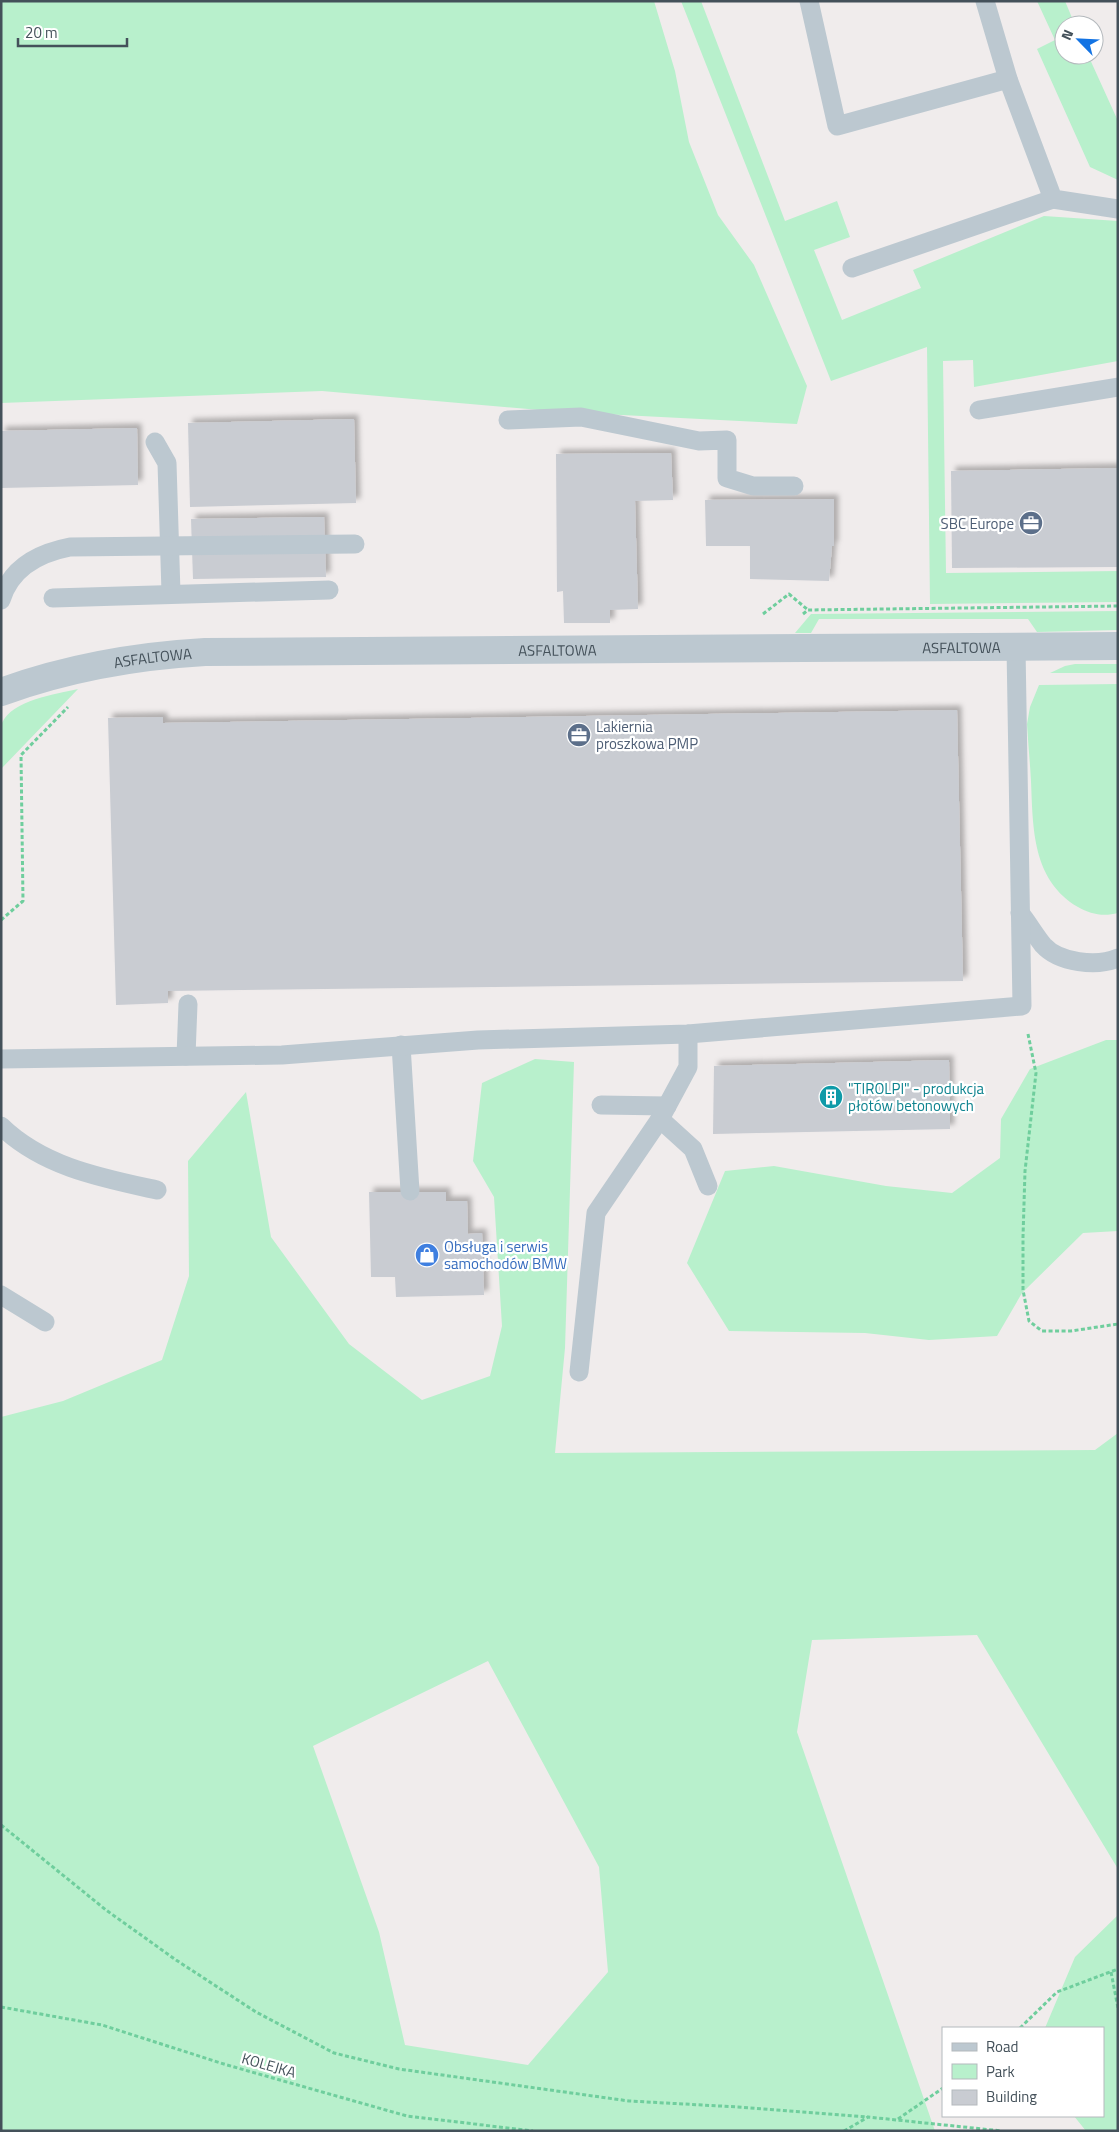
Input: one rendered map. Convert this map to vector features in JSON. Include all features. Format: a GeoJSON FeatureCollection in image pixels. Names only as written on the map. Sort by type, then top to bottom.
{"type":"FeatureCollection","features":[{"type":"Feature","properties":{"kind":"street","name":"ASFALTOWA"},"geometry":{"type":"LineString","coordinates":[[1,692],[28,682],[98,664],[140,657],[206,652],[1118,646]]}},
{"type":"Feature","properties":{"kind":"lane"},"geometry":{"type":"LineString","coordinates":[[809,1],[837,126],[1008,79]]}},
{"type":"Feature","properties":{"kind":"lane"},"geometry":{"type":"LineString","coordinates":[[985,1],[1008,79],[1053,200]]}},
{"type":"Feature","properties":{"kind":"lane"},"geometry":{"type":"LineString","coordinates":[[852,268],[1053,200],[1118,210]]}},
{"type":"Feature","properties":{"kind":"lane"},"geometry":{"type":"LineString","coordinates":[[979,410],[1118,387]]}},
{"type":"Feature","properties":{"kind":"lane"},"geometry":{"type":"LineString","coordinates":[[508,420],[581,417],[699,441],[727,440],[727,478],[753,486],[794,486]]}},
{"type":"Feature","properties":{"kind":"lane"},"geometry":{"type":"LineString","coordinates":[[155,442],[167,463],[170,593]]}},
{"type":"Feature","properties":{"kind":"lane"},"geometry":{"type":"LineString","coordinates":[[1,600],[8,573],[48,551],[70,547],[355,544]]}},
{"type":"Feature","properties":{"kind":"lane"},"geometry":{"type":"LineString","coordinates":[[53,598],[170,593],[329,590]]}},
{"type":"Feature","properties":{"kind":"lane"},"geometry":{"type":"LineString","coordinates":[[1,1059],[282,1055],[478,1040],[688,1034],[1022,1006],[1016,646]]}},
{"type":"Feature","properties":{"kind":"lane"},"geometry":{"type":"LineString","coordinates":[[1020,913],[1045,947],[1075,963],[1108,962],[1118,958]]}},
{"type":"Feature","properties":{"kind":"lane"},"geometry":{"type":"LineString","coordinates":[[186,1056],[188,1004]]}},
{"type":"Feature","properties":{"kind":"lane"},"geometry":{"type":"LineString","coordinates":[[579,1372],[596,1213],[663,1113],[688,1067],[688,1034]]}},
{"type":"Feature","properties":{"kind":"lane"},"geometry":{"type":"LineString","coordinates":[[402,1045],[410,1191]]}},
{"type":"Feature","properties":{"kind":"lane"},"geometry":{"type":"LineString","coordinates":[[601,1105],[663,1113],[693,1149],[708,1186]]}},
{"type":"Feature","properties":{"kind":"lane"},"geometry":{"type":"LineString","coordinates":[[1,1126],[42,1156],[92,1176],[157,1190]]}},
{"type":"Feature","properties":{"kind":"lane"},"geometry":{"type":"LineString","coordinates":[[1,1295],[45,1322]]}},
{"type":"Feature","properties":{"kind":"path"},"geometry":{"type":"LineString","coordinates":[[761,616],[790,594],[808,610]]}},
{"type":"Feature","properties":{"kind":"path"},"geometry":{"type":"LineString","coordinates":[[1,920],[23,901],[21,755],[75,701]]}},
{"type":"Feature","properties":{"kind":"path"},"geometry":{"type":"LineString","coordinates":[[1022,1006],[1036,1073],[1025,1172],[1023,1237],[1023,1290],[1029,1321],[1042,1330],[1071,1331],[1118,1324]]}},
{"type":"Feature","properties":{"kind":"path"},"geometry":{"type":"LineString","coordinates":[[1,1825],[106,1910],[176,1960],[256,2012],[334,2053],[399,2068],[629,2101],[898,2119],[1002,2131]]}},
{"type":"Feature","properties":{"kind":"path"},"geometry":{"type":"LineString","coordinates":[[1021,2027],[1057,1992],[1118,1969]]}},
{"type":"Feature","properties":{"kind":"path"},"geometry":{"type":"LineString","coordinates":[[1111,1972],[1118,2008]]}},
{"type":"Feature","properties":{"kind":"path","name":"KOLEJKA"},"geometry":{"type":"LineString","coordinates":[[1,2007],[102,2025],[227,2065],[407,2116],[533,2131]]}},
{"type":"Feature","properties":{"kind":"path"},"geometry":{"type":"LineString","coordinates":[[898,2119],[942,2089]]}},
{"type":"Feature","properties":{"kind":"path"},"geometry":{"type":"LineString","coordinates":[[844,2131],[868,2117]]}},
{"type":"Feature","properties":{"kind":"green space"},"geometry":{"type":"Polygon","coordinates":[[[1,1],[654,1],[675,71],[689,142],[718,215],[754,265],[807,386],[797,424],[563,412],[322,391],[1,403],[1,1]]]}},
{"type":"Feature","properties":{"kind":"green space"},"geometry":{"type":"Polygon","coordinates":[[[681,1],[701,1],[785,221],[837,201],[850,237],[814,250],[842,320],[921,288],[913,270],[1044,216],[1118,221],[1118,361],[974,387],[973,360],[943,361],[946,573],[1118,571],[1118,602],[930,604],[927,347],[831,381],[681,1]]]}},
{"type":"Feature","properties":{"kind":"green space"},"geometry":{"type":"Polygon","coordinates":[[[1037,1],[1065,1],[1071,15],[1054,15],[1054,38],[1037,1]]]}},
{"type":"Feature","properties":{"kind":"green space"},"geometry":{"type":"Polygon","coordinates":[[[1054,40],[1054,65],[1093,65],[1118,121],[1118,180],[1090,167],[1037,49],[1054,40]]]}},
{"type":"Feature","properties":{"kind":"green space"},"geometry":{"type":"Polygon","coordinates":[[[1118,611],[1118,630],[1037,632],[1028,619],[819,619],[811,633],[795,633],[811,614],[1118,611]]]}},
{"type":"Feature","properties":{"kind":"green space"},"geometry":{"type":"Polygon","coordinates":[[[1075,664],[1118,664],[1118,673],[1050,673],[1065,666],[1075,664]]]}},
{"type":"Feature","properties":{"kind":"green space"},"geometry":{"type":"Polygon","coordinates":[[[1118,684],[1118,913],[1102,915],[1078,907],[1063,896],[1043,868],[1038,851],[1033,817],[1027,724],[1030,707],[1039,685],[1118,684]]]}},
{"type":"Feature","properties":{"kind":"green space"},"geometry":{"type":"Polygon","coordinates":[[[78,689],[1,769],[1,727],[7,715],[25,703],[78,689]]]}},
{"type":"Feature","properties":{"kind":"green space"},"geometry":{"type":"Polygon","coordinates":[[[1106,1040],[1118,1040],[1118,1231],[1083,1233],[1022,1293],[997,1336],[929,1340],[865,1333],[729,1331],[687,1263],[725,1171],[774,1166],[886,1186],[952,1193],[1000,1158],[1001,1119],[1030,1069],[1106,1040]]]}},
{"type":"Feature","properties":{"kind":"green space"},"geometry":{"type":"Polygon","coordinates":[[[535,1059],[574,1062],[565,1348],[555,1453],[1095,1450],[1118,1433],[1118,1869],[977,1635],[812,1640],[797,1732],[935,2131],[1,2131],[1,1417],[63,1401],[162,1360],[189,1276],[188,1161],[246,1092],[271,1237],[349,1344],[422,1400],[490,1376],[502,1326],[494,1197],[473,1161],[482,1083],[535,1059]],[[488,1661],[313,1746],[379,1932],[405,2045],[528,2065],[608,1972],[599,1867],[488,1661]]]}},
{"type":"Feature","properties":{"kind":"green space"},"geometry":{"type":"Polygon","coordinates":[[[1118,1915],[1118,2131],[1086,2131],[1075,2117],[1104,2117],[1104,2027],[1045,2027],[1075,1957],[1118,1915]]]}},
{"type":"Feature","properties":{"kind":"building"},"geometry":{"type":"Polygon","coordinates":[[[354,419],[356,503],[190,507],[188,423],[354,419]]]}},
{"type":"Feature","properties":{"kind":"building"},"geometry":{"type":"Polygon","coordinates":[[[137,428],[138,485],[1,488],[1,431],[137,428]]]}},
{"type":"Feature","properties":{"kind":"building"},"geometry":{"type":"Polygon","coordinates":[[[671,453],[673,500],[635,501],[638,609],[610,610],[610,623],[564,623],[563,591],[557,592],[556,454],[671,453]]]}},
{"type":"Feature","properties":{"kind":"building"},"geometry":{"type":"Polygon","coordinates":[[[1118,468],[1118,567],[952,568],[951,471],[1118,468]]]}},
{"type":"Feature","properties":{"kind":"building"},"geometry":{"type":"Polygon","coordinates":[[[834,499],[834,546],[832,546],[829,581],[750,579],[750,546],[706,546],[705,500],[834,499]]]}},
{"type":"Feature","properties":{"kind":"building"},"geometry":{"type":"Polygon","coordinates":[[[324,517],[326,577],[193,579],[191,519],[324,517]]]}},
{"type":"Feature","properties":{"kind":"building"},"geometry":{"type":"Polygon","coordinates":[[[957,710],[963,981],[168,991],[168,1003],[116,1005],[108,718],[163,717],[163,723],[957,710]]]}},
{"type":"Feature","properties":{"kind":"building","name":"\"TIROLPI\" - produkcja płotów betonowych"},"geometry":{"type":"Polygon","coordinates":[[[949,1060],[950,1129],[713,1134],[714,1066],[949,1060]]]}},
{"type":"Feature","properties":{"kind":"building","name":"Obsługa i serwis samochodów BMW"},"geometry":{"type":"Polygon","coordinates":[[[369,1192],[446,1192],[446,1201],[467,1201],[468,1234],[482,1233],[484,1295],[396,1297],[395,1277],[371,1277],[369,1192]]]}},
{"type":"Feature","properties":{"kind":"place","name":"SBC Europe"},"geometry":{"type":"Point","coordinates":[1031,523]}},
{"type":"Feature","properties":{"kind":"place","name":"Lakiernia proszkowa PMP"},"geometry":{"type":"Point","coordinates":[579,735]}},
{"type":"Feature","properties":{"kind":"place","name":"\"TIROLPI\" - produkcja płotów betonowych"},"geometry":{"type":"Point","coordinates":[831,1097]}},
{"type":"Feature","properties":{"kind":"place","name":"Obsługa i serwis samochodów BMW"},"geometry":{"type":"Point","coordinates":[427,1255]}}]}
